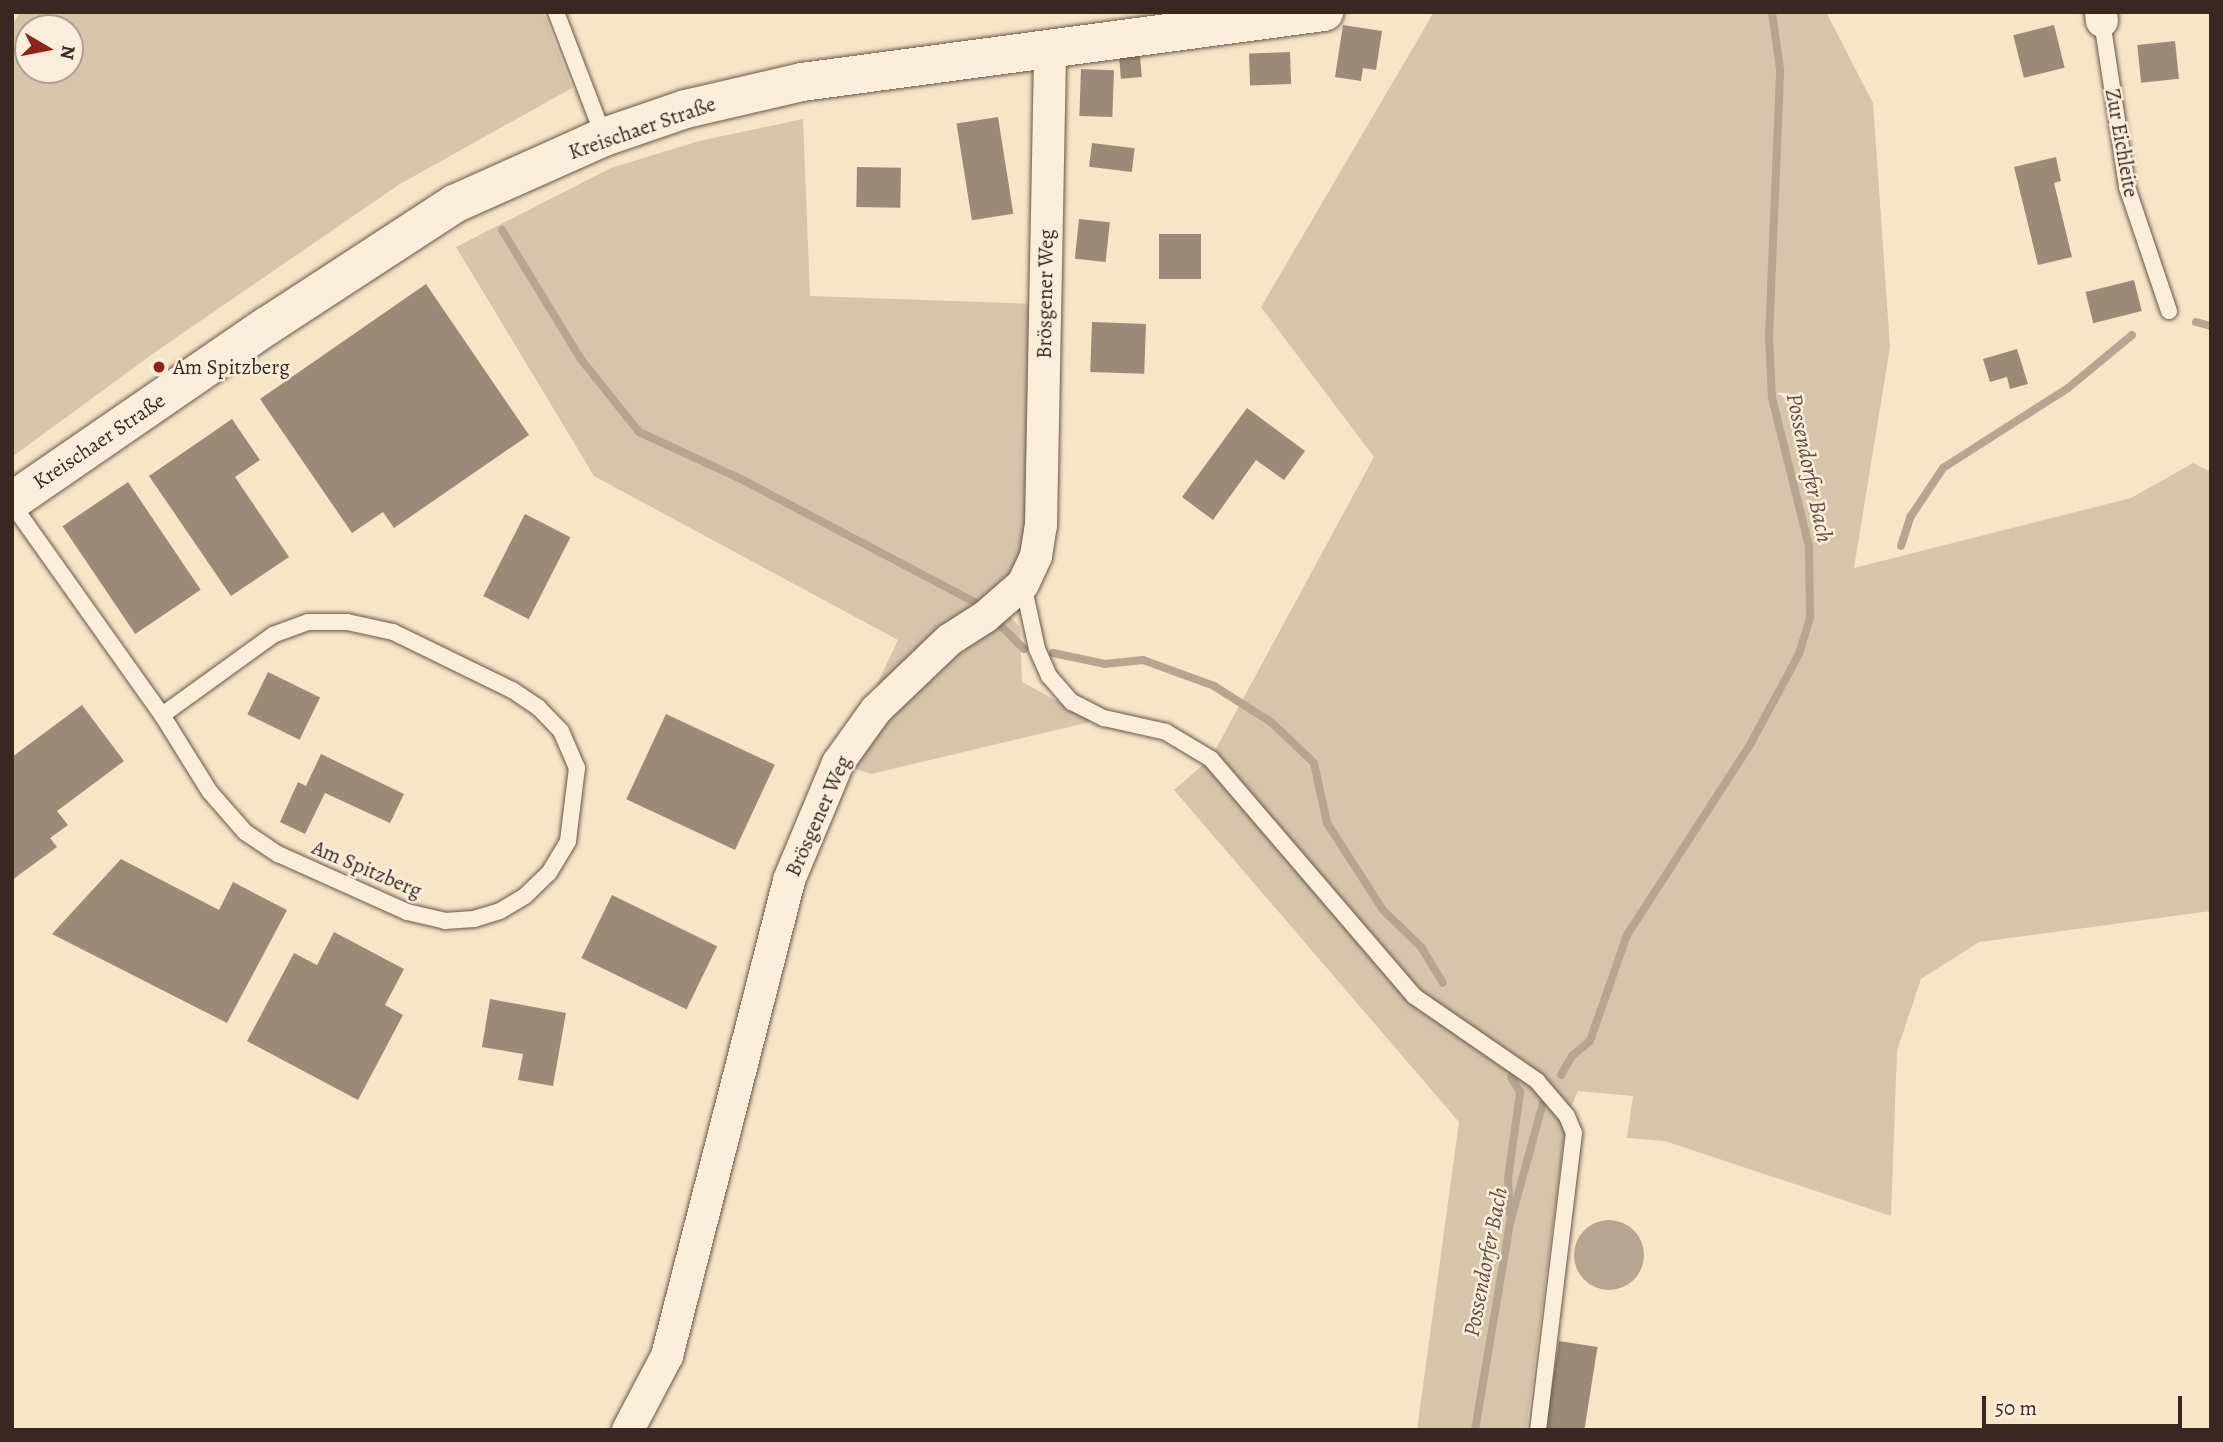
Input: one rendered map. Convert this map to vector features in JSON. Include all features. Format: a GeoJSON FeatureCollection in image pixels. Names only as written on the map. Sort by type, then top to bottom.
{"type":"FeatureCollection","features":[{"type":"Feature","properties":{"kind":"main road","name":"Kreischaer Straße"},"geometry":{"type":"LineString","coordinates":[[12,503],[267,326],[454,204],[604,137],[686,109],[802,82],[1324,12]]}},
{"type":"Feature","properties":{"kind":"street","name":"Brösgener Weg"},"geometry":{"type":"LineString","coordinates":[[628,1430],[667,1356],[789,880],[838,763],[876,710],[949,640],[985,617],[1023,584],[1036,556],[1041,525],[1050,47]]}},
{"type":"Feature","properties":{"kind":"lane"},"geometry":{"type":"LineString","coordinates":[[556,12],[604,137]]}},
{"type":"Feature","properties":{"kind":"lane","name":"Zur Eichleite"},"geometry":{"type":"LineString","coordinates":[[2101,17],[2127,187],[2169,311]]}},
{"type":"Feature","properties":{"kind":"lane","name":"Am Spitzberg"},"geometry":{"type":"LineString","coordinates":[[12,503],[162,715],[210,792],[245,832],[278,854],[407,912],[445,921],[474,919],[500,911],[525,896],[549,873],[568,841],[577,768],[561,731],[539,708],[512,690],[393,632],[347,622],[308,622],[273,635],[162,715]]}},
{"type":"Feature","properties":{"kind":"lane"},"geometry":{"type":"LineString","coordinates":[[1023,584],[1037,649],[1049,676],[1072,702],[1104,719],[1166,732],[1211,758],[1414,996],[1454,1027],[1531,1076],[1567,1116],[1574,1133],[1538,1430]]}},
{"type":"Feature","properties":{"kind":"shaded area"},"geometry":{"type":"Polygon","coordinates":[[[20,12],[543,12],[572,88],[400,184],[158,350],[12,457],[14,22],[14,84],[84,84],[84,14],[19,14],[20,12]]]}},
{"type":"Feature","properties":{"kind":"shaded area"},"geometry":{"type":"Polygon","coordinates":[[[1434,12],[1826,12],[1873,103],[1890,347],[1854,568],[2131,498],[2193,463],[2211,472],[2211,911],[1979,942],[1921,979],[1897,1051],[1891,1216],[1665,1141],[1627,1138],[1633,1096],[1578,1091],[1567,1116],[1526,1430],[1417,1430],[1459,1122],[1174,790],[1211,758],[1374,457],[1261,307],[1434,12]]]}},
{"type":"Feature","properties":{"kind":"shaded area"},"geometry":{"type":"Polygon","coordinates":[[[803,119],[810,296],[1036,304],[1033,522],[1013,572],[870,699],[898,640],[594,476],[456,247],[611,168],[699,141],[803,119]]]}},
{"type":"Feature","properties":{"kind":"shaded area"},"geometry":{"type":"Polygon","coordinates":[[[1003,610],[1020,627],[1022,682],[1094,721],[871,774],[847,766],[895,700],[1003,610]]]}},
{"type":"Feature","properties":{"kind":"shaded area"},"geometry":{"type":"Polygon","coordinates":[[[1609,1220],[1634,1230],[1644,1255],[1634,1280],[1609,1290],[1584,1280],[1574,1255],[1584,1230],[1609,1220]]]}},
{"type":"Feature","properties":{"kind":"building"},"geometry":{"type":"Polygon","coordinates":[[[1343,25],[1382,31],[1376,70],[1363,68],[1361,81],[1335,77],[1343,25]]]}},
{"type":"Feature","properties":{"kind":"building"},"geometry":{"type":"Polygon","coordinates":[[[2054,25],[2065,68],[2024,78],[2013,35],[2054,25]]]}},
{"type":"Feature","properties":{"kind":"building"},"geometry":{"type":"Polygon","coordinates":[[[2175,41],[2179,79],[2141,83],[2137,45],[2175,41]]]}},
{"type":"Feature","properties":{"kind":"building"},"geometry":{"type":"Polygon","coordinates":[[[1290,52],[1291,84],[1250,85],[1249,53],[1290,52]]]}},
{"type":"Feature","properties":{"kind":"building"},"geometry":{"type":"Polygon","coordinates":[[[1140,56],[1142,77],[1121,79],[1119,58],[1140,56]]]}},
{"type":"Feature","properties":{"kind":"building"},"geometry":{"type":"Polygon","coordinates":[[[1081,69],[1114,70],[1112,117],[1079,116],[1081,69]]]}},
{"type":"Feature","properties":{"kind":"building"},"geometry":{"type":"Polygon","coordinates":[[[998,117],[1013,214],[972,220],[957,124],[998,117]]]}},
{"type":"Feature","properties":{"kind":"building"},"geometry":{"type":"Polygon","coordinates":[[[1092,143],[1135,148],[1132,172],[1089,167],[1092,143]]]}},
{"type":"Feature","properties":{"kind":"building"},"geometry":{"type":"Polygon","coordinates":[[[2056,157],[2061,181],[2054,183],[2072,257],[2038,265],[2014,167],[2056,157]]]}},
{"type":"Feature","properties":{"kind":"building"},"geometry":{"type":"Polygon","coordinates":[[[857,167],[901,168],[900,208],[856,207],[857,167]]]}},
{"type":"Feature","properties":{"kind":"building"},"geometry":{"type":"Polygon","coordinates":[[[1079,219],[1110,222],[1106,262],[1075,259],[1079,219]]]}},
{"type":"Feature","properties":{"kind":"building"},"geometry":{"type":"Polygon","coordinates":[[[1159,234],[1201,234],[1201,279],[1159,279],[1159,234]]]}},
{"type":"Feature","properties":{"kind":"building"},"geometry":{"type":"Polygon","coordinates":[[[2134,280],[2142,311],[2093,323],[2085,292],[2134,280]]]}},
{"type":"Feature","properties":{"kind":"building"},"geometry":{"type":"Polygon","coordinates":[[[426,284],[529,435],[394,528],[383,512],[352,533],[260,399],[426,284]]]}},
{"type":"Feature","properties":{"kind":"building"},"geometry":{"type":"Polygon","coordinates":[[[1092,322],[1146,324],[1144,374],[1090,372],[1092,322]]]}},
{"type":"Feature","properties":{"kind":"building"},"geometry":{"type":"Polygon","coordinates":[[[2017,349],[2028,384],[2010,389],[2007,377],[1990,382],[1983,359],[2017,349]]]}},
{"type":"Feature","properties":{"kind":"building"},"geometry":{"type":"Polygon","coordinates":[[[1247,408],[1305,451],[1284,480],[1256,460],[1213,520],[1182,497],[1247,408]]]}},
{"type":"Feature","properties":{"kind":"building"},"geometry":{"type":"Polygon","coordinates":[[[232,419],[260,460],[235,477],[289,557],[231,596],[149,476],[232,419]]]}},
{"type":"Feature","properties":{"kind":"building"},"geometry":{"type":"Polygon","coordinates":[[[128,482],[201,590],[135,634],[63,526],[128,482]]]}},
{"type":"Feature","properties":{"kind":"building"},"geometry":{"type":"Polygon","coordinates":[[[525,514],[570,537],[529,619],[483,596],[525,514]]]}},
{"type":"Feature","properties":{"kind":"building"},"geometry":{"type":"Polygon","coordinates":[[[268,672],[320,697],[300,740],[247,714],[268,672]]]}},
{"type":"Feature","properties":{"kind":"building"},"geometry":{"type":"Polygon","coordinates":[[[82,705],[124,761],[57,811],[68,825],[50,838],[57,847],[12,880],[12,757],[82,705]]]}},
{"type":"Feature","properties":{"kind":"building"},"geometry":{"type":"Polygon","coordinates":[[[666,714],[775,765],[735,850],[626,799],[666,714]]]}},
{"type":"Feature","properties":{"kind":"building"},"geometry":{"type":"Polygon","coordinates":[[[321,754],[404,794],[390,823],[325,793],[305,834],[280,822],[298,782],[306,786],[321,754]]]}},
{"type":"Feature","properties":{"kind":"building"},"geometry":{"type":"Polygon","coordinates":[[[121,859],[219,910],[233,882],[287,910],[227,1023],[52,934],[121,859]]]}},
{"type":"Feature","properties":{"kind":"building"},"geometry":{"type":"Polygon","coordinates":[[[612,895],[717,946],[686,1009],[581,958],[612,895]]]}},
{"type":"Feature","properties":{"kind":"building"},"geometry":{"type":"Polygon","coordinates":[[[334,932],[404,969],[385,1005],[403,1015],[358,1100],[247,1041],[294,953],[317,965],[334,932]]]}},
{"type":"Feature","properties":{"kind":"building"},"geometry":{"type":"Polygon","coordinates":[[[490,999],[566,1013],[553,1086],[518,1080],[523,1054],[482,1047],[490,999]]]}},
{"type":"Feature","properties":{"kind":"building"},"geometry":{"type":"Polygon","coordinates":[[[1559,1341],[1598,1347],[1584,1430],[1545,1430],[1559,1341]]]}},
{"type":"Feature","properties":{"kind":"waterway","name":"Possendorfer Bach"},"geometry":{"type":"LineString","coordinates":[[1561,1075],[1572,1056],[1590,1041],[1627,935],[1751,743],[1799,654],[1810,617],[1809,546],[1772,398],[1769,337],[1780,69],[1772,12]]}},
{"type":"Feature","properties":{"kind":"waterway"},"geometry":{"type":"LineString","coordinates":[[502,230],[580,358],[639,432],[743,480],[978,604]]}},
{"type":"Feature","properties":{"kind":"waterway"},"geometry":{"type":"LineString","coordinates":[[2196,322],[2211,326]]}},
{"type":"Feature","properties":{"kind":"waterway"},"geometry":{"type":"LineString","coordinates":[[1901,546],[1911,516],[1943,468],[2068,388],[2132,335]]}},
{"type":"Feature","properties":{"kind":"waterway"},"geometry":{"type":"LineString","coordinates":[[1000,625],[1024,649]]}},
{"type":"Feature","properties":{"kind":"waterway"},"geometry":{"type":"LineString","coordinates":[[1053,653],[1105,664],[1143,660],[1214,686],[1271,722],[1314,763],[1327,823],[1383,910],[1421,947],[1443,983]]}},
{"type":"Feature","properties":{"kind":"waterway"},"geometry":{"type":"LineString","coordinates":[[1510,1214],[1508,1179],[1520,1092],[1511,1077]]}},
{"type":"Feature","properties":{"kind":"waterway","name":"Possendorfer Bach"},"geometry":{"type":"LineString","coordinates":[[1475,1430],[1510,1223],[1543,1103]]}},
{"type":"Feature","properties":{"kind":"place","name":"Am Spitzberg"},"geometry":{"type":"Point","coordinates":[159,367]}}]}
